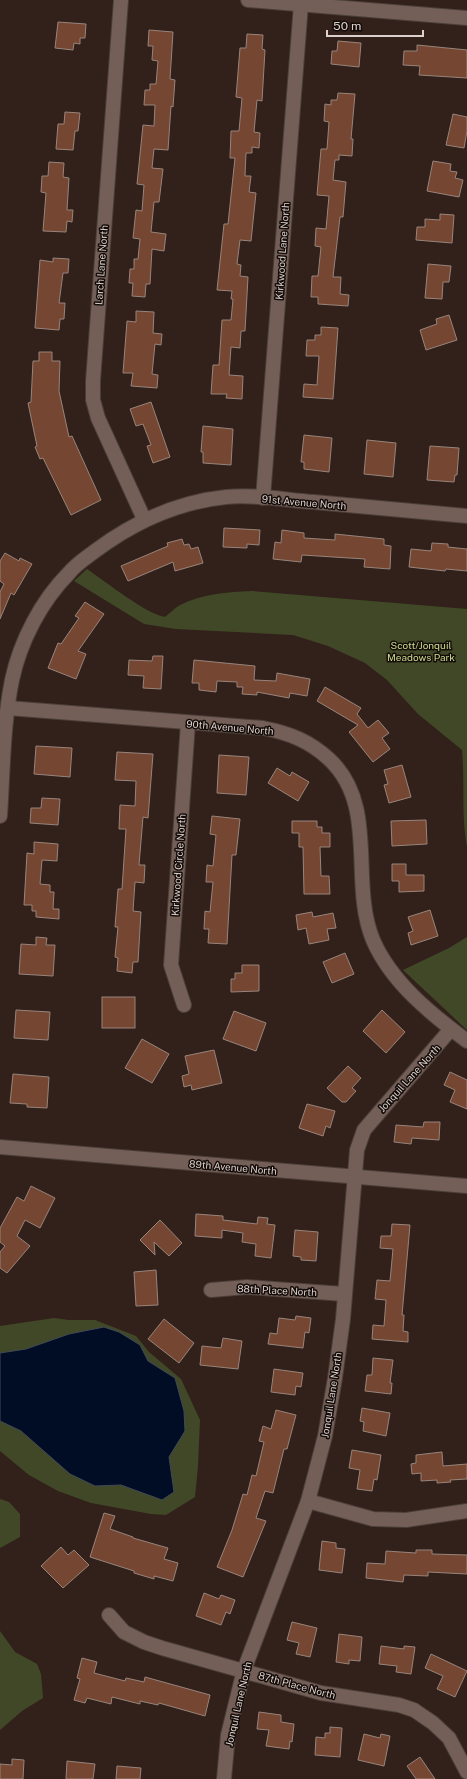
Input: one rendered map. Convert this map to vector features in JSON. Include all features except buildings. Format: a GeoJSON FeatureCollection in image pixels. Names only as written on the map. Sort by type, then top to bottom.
{"type":"FeatureCollection","features":[{"type":"Feature","properties":{"kind":"street","name":"Larch Lane North"},"geometry":{"type":"LineString","coordinates":[[121,0],[93,381],[93,400],[98,418],[144,519]]}},
{"type":"Feature","properties":{"kind":"street"},"geometry":{"type":"LineString","coordinates":[[248,0],[467,18]]}},
{"type":"Feature","properties":{"kind":"street","name":"Kirkwood Lane North"},"geometry":{"type":"LineString","coordinates":[[263,498],[301,4]]}},
{"type":"Feature","properties":{"kind":"street","name":"91st Avenue North"},"geometry":{"type":"LineString","coordinates":[[0,816],[8,708],[12,680],[20,652],[35,620],[52,593],[69,572],[110,540],[144,519],[172,508],[226,497],[263,498],[467,516]]}},
{"type":"Feature","properties":{"kind":"street","name":"90th Avenue North"},"geometry":{"type":"LineString","coordinates":[[8,708],[263,728],[285,732],[305,741],[324,755],[340,770],[350,790],[358,812],[365,916],[383,961],[397,978],[451,1029],[467,1041]]}},
{"type":"Feature","properties":{"kind":"street","name":"Kirkwood Circle North"},"geometry":{"type":"LineString","coordinates":[[184,1005],[171,965],[188,723]]}},
{"type":"Feature","properties":{"kind":"street","name":"Jonquil Lane North"},"geometry":{"type":"LineString","coordinates":[[224,1779],[228,1735],[244,1670],[308,1501],[326,1429],[335,1378],[357,1150],[364,1130],[451,1029]]}},
{"type":"Feature","properties":{"kind":"street","name":"89th Avenue North"},"geometry":{"type":"LineString","coordinates":[[0,1147],[467,1186]]}},
{"type":"Feature","properties":{"kind":"street","name":"88th Place North"},"geometry":{"type":"LineString","coordinates":[[211,1290],[247,1287],[344,1294]]}},
{"type":"Feature","properties":{"kind":"street"},"geometry":{"type":"LineString","coordinates":[[308,1501],[373,1518],[406,1520],[467,1512]]}},
{"type":"Feature","properties":{"kind":"street","name":"87th Place North"},"geometry":{"type":"LineString","coordinates":[[109,1615],[124,1632],[144,1642],[321,1693],[399,1705],[414,1710],[433,1723],[449,1738],[467,1772]]}},
{"type":"Feature","properties":{"kind":"green space","name":"Scott/Jonquil Meadows Park"},"geometry":{"type":"Polygon","coordinates":[[[87,569],[137,604],[157,615],[165,617],[180,605],[197,598],[224,593],[252,591],[467,609],[467,847],[464,823],[462,750],[418,714],[387,680],[365,663],[328,646],[293,635],[176,629],[144,624],[74,581],[87,569]]]}},
{"type":"Feature","properties":{"kind":"green space"},"geometry":{"type":"Polygon","coordinates":[[[467,937],[467,1030],[403,970],[449,948],[467,937]]]}},
{"type":"Feature","properties":{"kind":"green space"},"geometry":{"type":"Polygon","coordinates":[[[54,1318],[69,1320],[95,1320],[136,1336],[149,1352],[181,1379],[200,1420],[195,1497],[166,1515],[151,1514],[91,1503],[58,1491],[29,1475],[0,1451],[0,1326],[54,1318]]]}},
{"type":"Feature","properties":{"kind":"green space"},"geometry":{"type":"Polygon","coordinates":[[[0,1499],[9,1502],[20,1514],[20,1537],[0,1548],[0,1499]]]}},
{"type":"Feature","properties":{"kind":"green space"},"geometry":{"type":"Polygon","coordinates":[[[0,1631],[15,1652],[37,1664],[41,1674],[43,1698],[22,1711],[0,1730],[0,1631]]]}},
{"type":"Feature","properties":{"kind":"water"},"geometry":{"type":"Polygon","coordinates":[[[104,1327],[119,1332],[140,1345],[148,1361],[175,1378],[184,1411],[185,1431],[169,1457],[174,1492],[162,1500],[121,1485],[95,1486],[70,1474],[21,1431],[0,1421],[0,1353],[26,1349],[69,1334],[104,1327]]]}}]}
